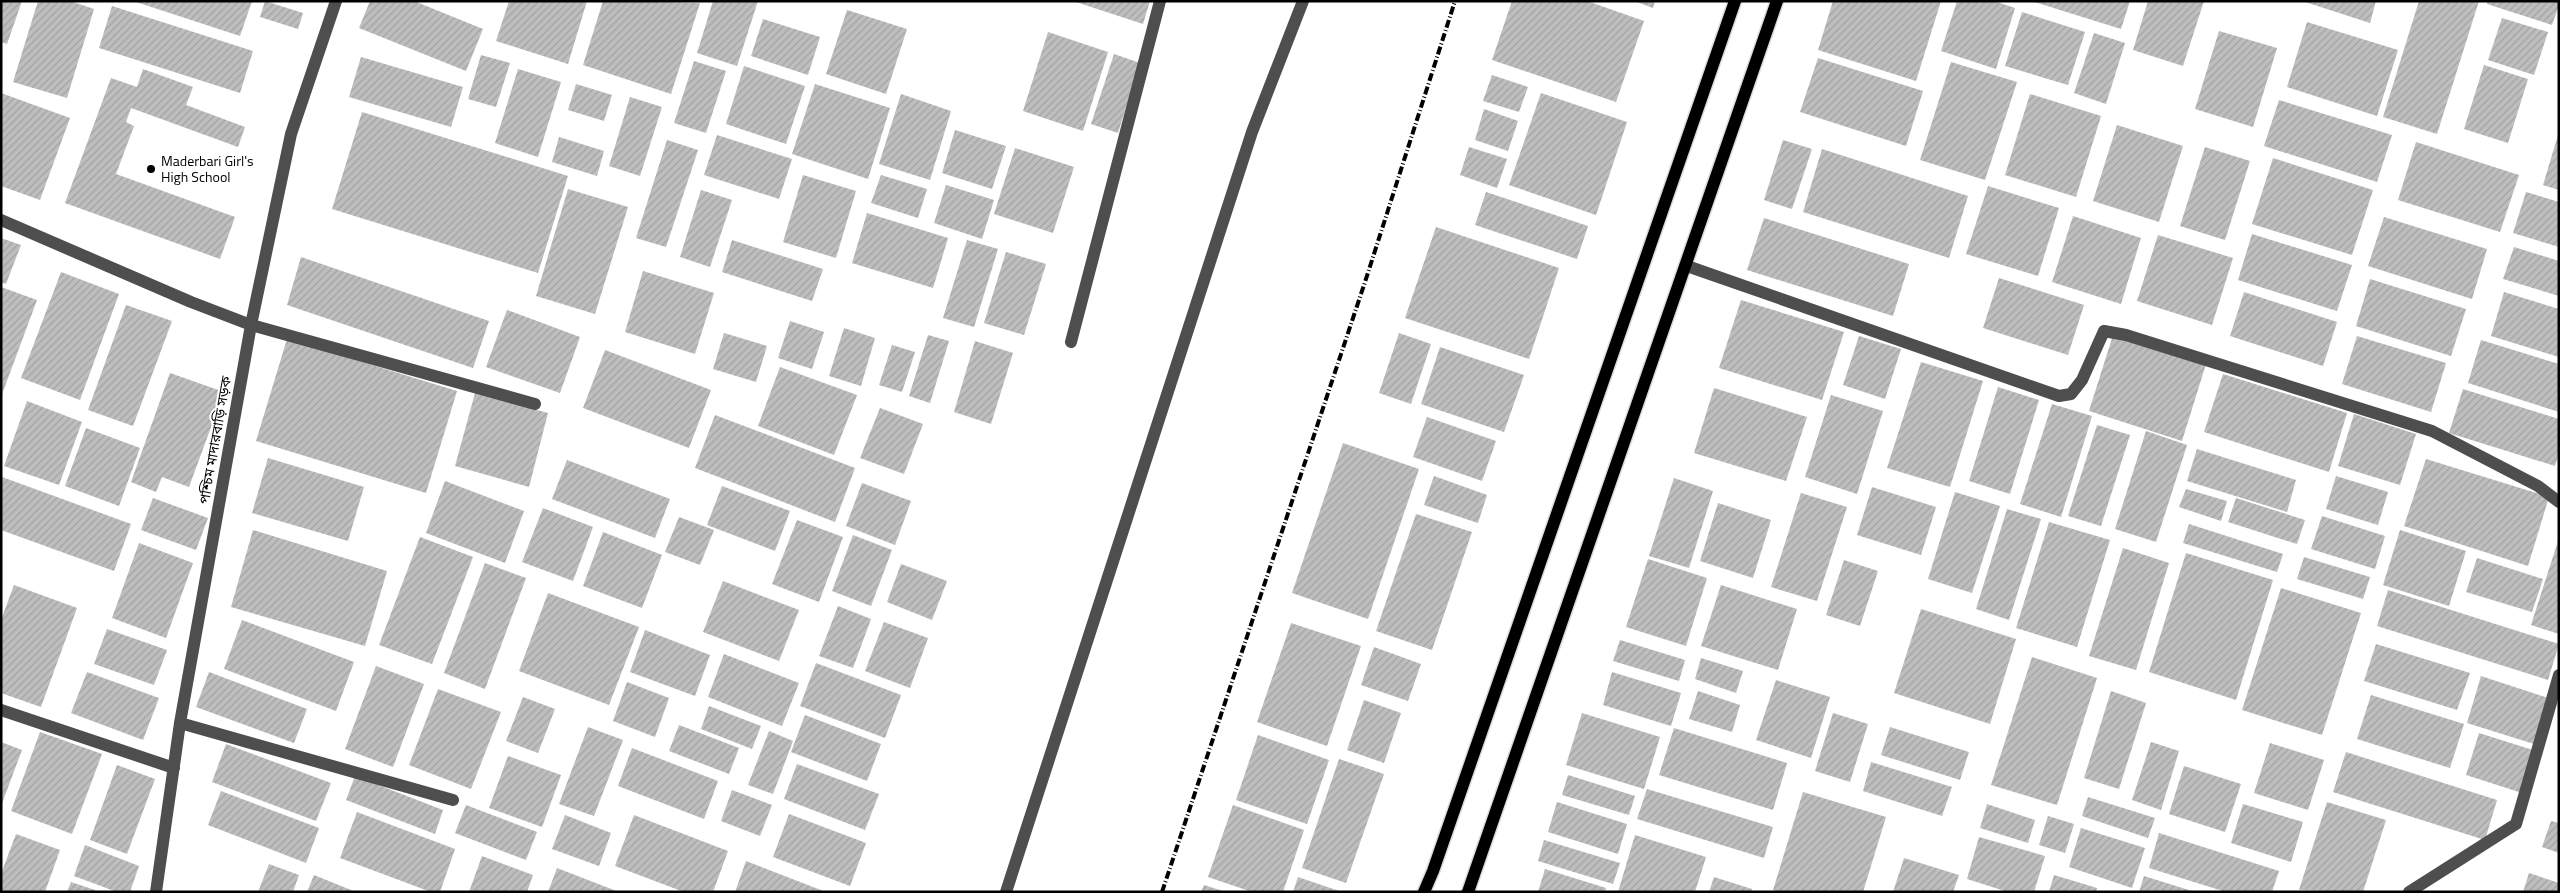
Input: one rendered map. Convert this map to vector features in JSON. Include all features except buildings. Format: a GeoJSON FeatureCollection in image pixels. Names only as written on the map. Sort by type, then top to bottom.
{"type":"FeatureCollection","features":[{"type":"Feature","properties":{"kind":"main road"},"geometry":{"type":"LineString","coordinates":[[1424,892],[1447,834],[1735,1]]}},
{"type":"Feature","properties":{"kind":"main road"},"geometry":{"type":"LineString","coordinates":[[1468,892],[1687,266],[1777,1]]}},
{"type":"Feature","properties":{"kind":"street","name":"পশ্চিম মাদারবাড়ি সড়ক"},"geometry":{"type":"LineString","coordinates":[[156,892],[180,723],[251,325],[291,134],[336,1]]}},
{"type":"Feature","properties":{"kind":"street"},"geometry":{"type":"LineString","coordinates":[[1071,342],[1160,1]]}},
{"type":"Feature","properties":{"kind":"street"},"geometry":{"type":"LineString","coordinates":[[1006,892],[1252,132],[1303,1]]}},
{"type":"Feature","properties":{"kind":"street"},"geometry":{"type":"LineString","coordinates":[[1,220],[191,302],[251,325],[535,404]]}},
{"type":"Feature","properties":{"kind":"street"},"geometry":{"type":"LineString","coordinates":[[1687,266],[2059,396],[2071,394],[2082,380],[2104,331],[2126,335],[2432,431],[2538,486],[2559,502]]}},
{"type":"Feature","properties":{"kind":"street"},"geometry":{"type":"LineString","coordinates":[[2409,892],[2516,824],[2559,675]]}},
{"type":"Feature","properties":{"kind":"street"},"geometry":{"type":"LineString","coordinates":[[1,710],[174,768]]}},
{"type":"Feature","properties":{"kind":"street"},"geometry":{"type":"LineString","coordinates":[[180,723],[453,800]]}},
{"type":"Feature","properties":{"kind":"railway"},"geometry":{"type":"LineString","coordinates":[[1162,892],[1365,282],[1455,1]]}},
{"type":"Feature","properties":{"kind":"place","name":"Maderbari Girl's High School"},"geometry":{"type":"Point","coordinates":[151,169]}}]}
